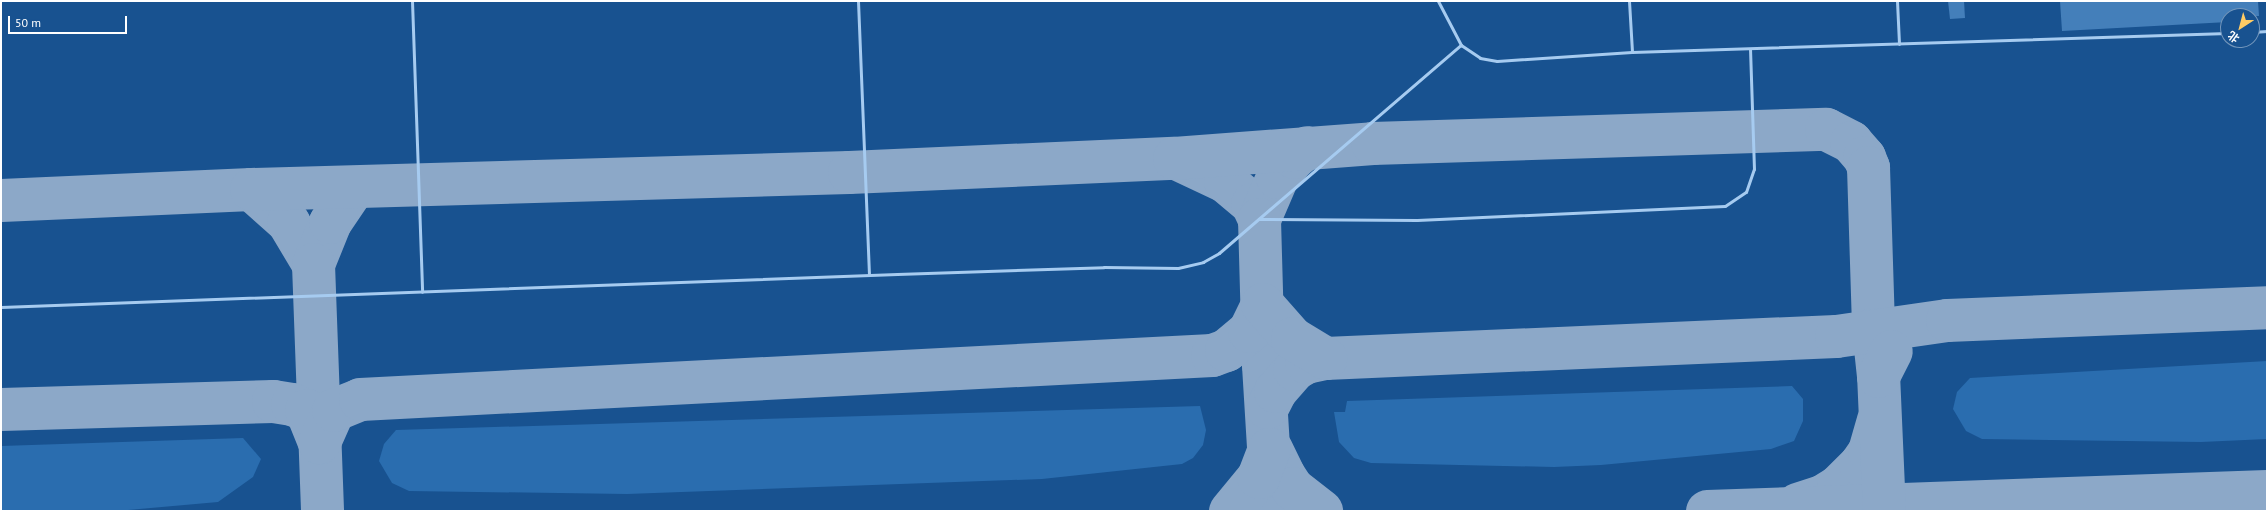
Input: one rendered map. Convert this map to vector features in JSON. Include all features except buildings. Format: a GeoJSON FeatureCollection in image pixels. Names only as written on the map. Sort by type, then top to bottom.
{"type":"FeatureCollection","features":[{"type":"Feature","properties":{"kind":"lane"},"geometry":{"type":"LineString","coordinates":[[412,1],[422,292]]}},
{"type":"Feature","properties":{"kind":"lane"},"geometry":{"type":"LineString","coordinates":[[858,1],[869,275]]}},
{"type":"Feature","properties":{"kind":"lane"},"geometry":{"type":"LineString","coordinates":[[1438,1],[1462,45],[1480,58],[1497,61],[1632,52],[2220,33]]}},
{"type":"Feature","properties":{"kind":"lane"},"geometry":{"type":"LineString","coordinates":[[1629,1],[1632,52]]}},
{"type":"Feature","properties":{"kind":"lane"},"geometry":{"type":"LineString","coordinates":[[1897,1],[1899,44]]}},
{"type":"Feature","properties":{"kind":"lane"},"geometry":{"type":"LineString","coordinates":[[1,307],[1104,267],[1178,268],[1203,262],[1219,253],[1462,45]]}},
{"type":"Feature","properties":{"kind":"lane"},"geometry":{"type":"LineString","coordinates":[[1259,219],[1432,219],[1725,206],[1746,192],[1754,170],[1750,49]]}},
{"type":"Feature","properties":{"kind":"shaded area"},"geometry":{"type":"Polygon","coordinates":[[[2267,361],[2267,439],[2201,442],[1982,439],[1966,431],[1953,409],[1957,392],[1970,378],[2267,361]]]}},
{"type":"Feature","properties":{"kind":"shaded area"},"geometry":{"type":"Polygon","coordinates":[[[1792,386],[1803,399],[1803,421],[1794,441],[1771,449],[1601,465],[1554,467],[1371,463],[1354,458],[1339,442],[1334,412],[1345,412],[1347,401],[1792,386]]]}},
{"type":"Feature","properties":{"kind":"shaded area"},"geometry":{"type":"Polygon","coordinates":[[[1200,406],[1206,430],[1203,445],[1193,458],[1182,464],[1042,479],[627,494],[409,491],[392,483],[379,461],[384,444],[396,430],[1200,406]]]}},
{"type":"Feature","properties":{"kind":"shaded area"},"geometry":{"type":"Polygon","coordinates":[[[243,438],[261,459],[253,477],[218,502],[117,511],[1,511],[1,446],[243,438]]]}},
{"type":"Feature","properties":{"kind":"taxiway"},"geometry":{"type":"LineString","coordinates":[[1,200],[251,189],[849,172],[1174,158],[1372,143],[1826,129],[1851,142],[1864,157],[1868,167],[1873,329],[1878,376]]}},
{"type":"Feature","properties":{"kind":"taxiway"},"geometry":{"type":"LineString","coordinates":[[1176,158],[1225,181],[1252,204],[1259,219],[1277,177],[1294,157],[1307,147]]}},
{"type":"Feature","properties":{"kind":"taxiway"},"geometry":{"type":"LineString","coordinates":[[251,189],[288,222],[313,264],[330,222],[353,188]]}},
{"type":"Feature","properties":{"kind":"taxiway"},"geometry":{"type":"LineString","coordinates":[[1259,219],[1263,365],[1272,511]]}},
{"type":"Feature","properties":{"kind":"taxiway"},"geometry":{"type":"LineString","coordinates":[[313,264],[322,511]]}},
{"type":"Feature","properties":{"kind":"taxiway"},"geometry":{"type":"LineString","coordinates":[[319,442],[333,410],[360,399],[1212,355],[1226,350],[1249,331],[1262,304],[1292,338],[1325,358]]}},
{"type":"Feature","properties":{"kind":"taxiway"},"geometry":{"type":"LineString","coordinates":[[1267,407],[1275,391],[1294,369],[1306,362],[1325,358],[1836,336],[1947,320],[2267,307]]}},
{"type":"Feature","properties":{"kind":"taxiway"},"geometry":{"type":"LineString","coordinates":[[1884,511],[1878,376],[1891,351]]}},
{"type":"Feature","properties":{"kind":"taxiway"},"geometry":{"type":"LineString","coordinates":[[1,409],[273,401],[292,404],[306,410],[319,442]]}},
{"type":"Feature","properties":{"kind":"taxiway"},"geometry":{"type":"LineString","coordinates":[[1797,504],[1822,496],[1838,486],[1860,464],[1869,451],[1878,420]]}},
{"type":"Feature","properties":{"kind":"taxiway"},"geometry":{"type":"LineString","coordinates":[[1230,511],[1258,477],[1269,449]]}},
{"type":"Feature","properties":{"kind":"taxiway"},"geometry":{"type":"LineString","coordinates":[[1271,449],[1283,474],[1292,488],[1321,511]]}},
{"type":"Feature","properties":{"kind":"taxiway"},"geometry":{"type":"LineString","coordinates":[[1707,511],[2267,491]]}}]}
